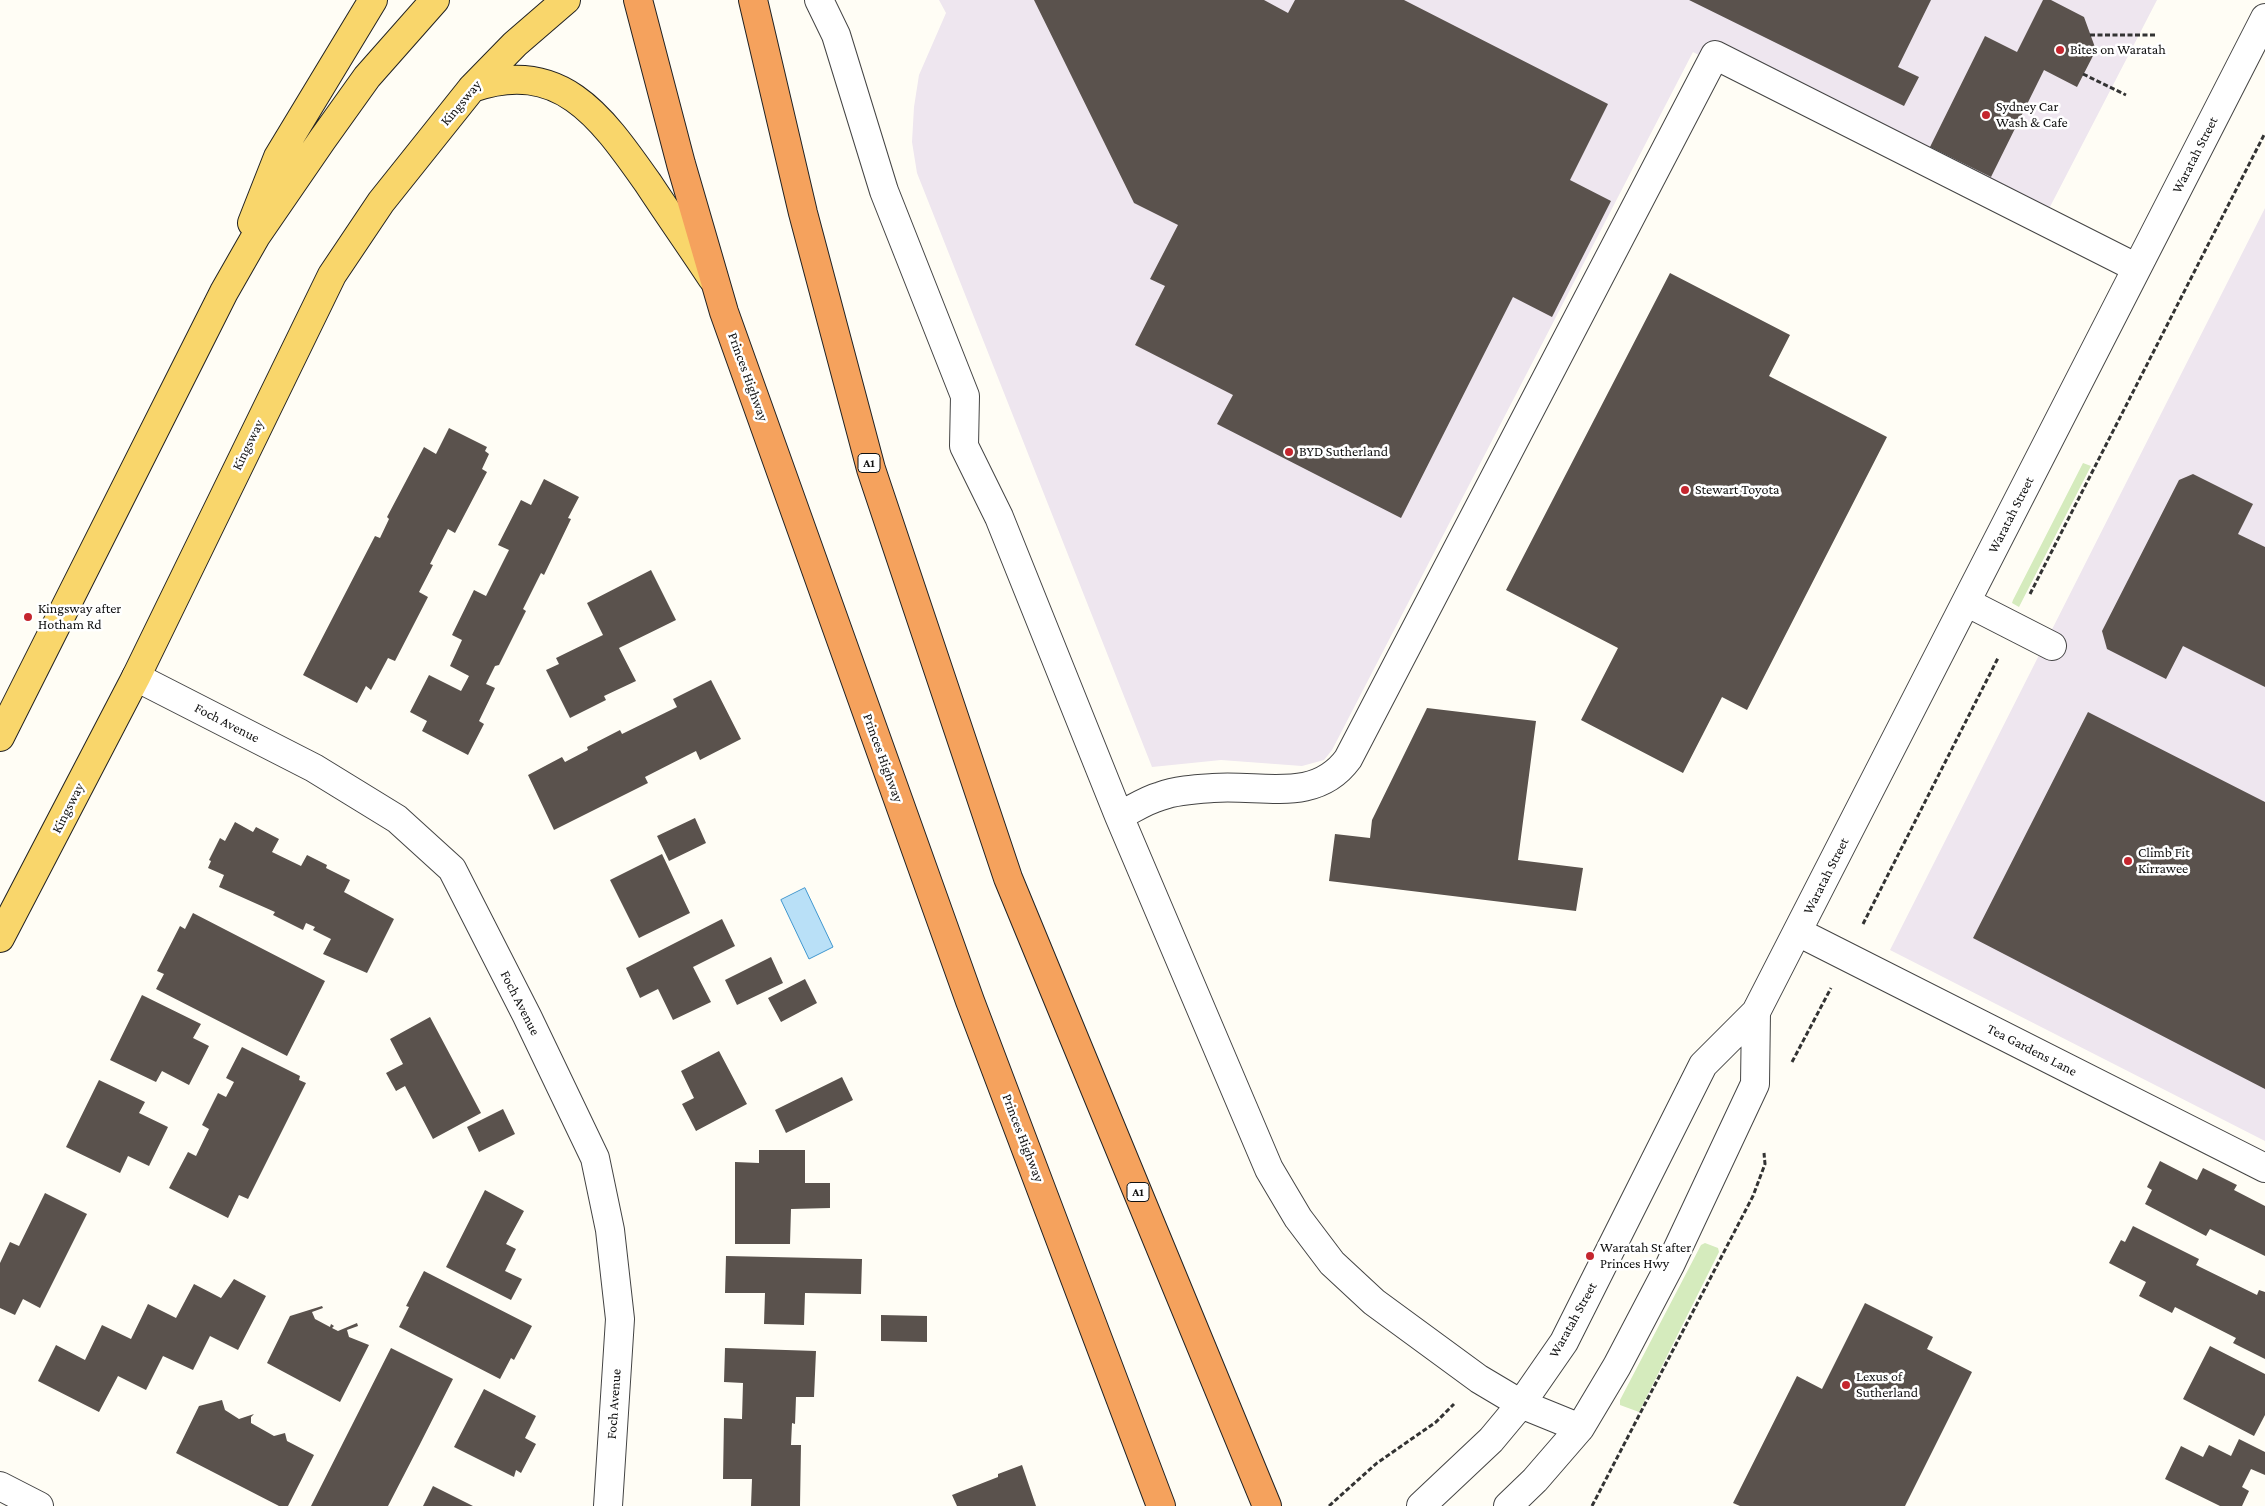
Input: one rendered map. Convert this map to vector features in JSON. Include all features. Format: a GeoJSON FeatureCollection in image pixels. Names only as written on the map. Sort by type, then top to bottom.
{"type":"FeatureCollection","features":[{"type":"Feature","properties":{"kind":"highway","name":"Princes Highway"},"geometry":{"type":"LineString","coordinates":[[638,0],[681,164],[724,312],[970,1001],[1161,1506]]}},
{"type":"Feature","properties":{"kind":"highway"},"geometry":{"type":"LineString","coordinates":[[738,0],[761,40]]}},
{"type":"Feature","properties":{"kind":"highway","name":"A1"},"geometry":{"type":"LineString","coordinates":[[753,0],[803,213],[871,468],[1008,878],[1267,1506]]}},
{"type":"Feature","properties":{"kind":"main road"},"geometry":{"type":"LineString","coordinates":[[224,292],[278,157],[373,0]]}},
{"type":"Feature","properties":{"kind":"main road"},"geometry":{"type":"LineString","coordinates":[[0,737],[224,292],[256,236],[367,77],[435,0]]}},
{"type":"Feature","properties":{"kind":"main road","name":"Kingsway"},"geometry":{"type":"LineString","coordinates":[[0,938],[136,677],[332,275],[381,202],[472,88],[515,44],[566,0]]}},
{"type":"Feature","properties":{"kind":"main road"},"geometry":{"type":"LineString","coordinates":[[472,88],[495,81],[525,79],[558,89],[584,104],[617,139],[717,286]]}},
{"type":"Feature","properties":{"kind":"street"},"geometry":{"type":"LineString","coordinates":[[819,0],[836,35],[884,191],[965,396],[964,446],[999,518],[1119,816],[1268,1170],[1298,1218],[1332,1263],[1374,1302],[1479,1379],[1521,1404],[1580,1428]]}},
{"type":"Feature","properties":{"kind":"street","name":"Waratah Street"},"geometry":{"type":"LineString","coordinates":[[1421,1506],[1491,1440],[1521,1404],[1564,1342],[1703,1065],[1756,1012],[2265,18]]}},
{"type":"Feature","properties":{"kind":"street"},"geometry":{"type":"LineString","coordinates":[[1119,816],[1161,795],[1214,788],[1293,789],[1317,784],[1329,779],[1340,770],[1348,759],[1715,56],[2136,268]]}},
{"type":"Feature","properties":{"kind":"street"},"geometry":{"type":"LineString","coordinates":[[1966,602],[2052,646]]}},
{"type":"Feature","properties":{"kind":"street","name":"Foch Avenue"},"geometry":{"type":"LineString","coordinates":[[136,677],[322,773],[397,819],[452,869],[527,1016],[594,1158],[610,1230],[620,1319],[608,1506]]}},
{"type":"Feature","properties":{"kind":"street","name":"Tea Gardens Lane"},"geometry":{"type":"LineString","coordinates":[[1798,932],[2265,1168]]}},
{"type":"Feature","properties":{"kind":"street","name":"Waratah Street"},"geometry":{"type":"LineString","coordinates":[[1508,1506],[1535,1480],[1580,1428],[1617,1366],[1670,1265],[1755,1084],[1756,1012]]}},
{"type":"Feature","properties":{"kind":"street"},"geometry":{"type":"LineString","coordinates":[[0,1486],[39,1506]]}},
{"type":"Feature","properties":{"kind":"path"},"geometry":{"type":"LineString","coordinates":[[2090,35],[2156,35]]}},
{"type":"Feature","properties":{"kind":"path"},"geometry":{"type":"LineString","coordinates":[[2083,74],[2126,95]]}},
{"type":"Feature","properties":{"kind":"path"},"geometry":{"type":"LineString","coordinates":[[1788,1070],[2265,133]]}},
{"type":"Feature","properties":{"kind":"path"},"geometry":{"type":"LineString","coordinates":[[1592,1506],[1753,1196],[1765,1164],[1763,1147]]}},
{"type":"Feature","properties":{"kind":"path"},"geometry":{"type":"LineString","coordinates":[[1329,1506],[1377,1463],[1436,1422],[1479,1379]]}},
{"type":"Feature","properties":{"kind":"shaded area"},"geometry":{"type":"Polygon","coordinates":[[[939,0],[2157,0],[2038,230],[1693,52],[1332,750],[1324,760],[1302,766],[1221,760],[1152,767],[917,173],[912,142],[914,107],[919,75],[946,13],[939,0]]]}},
{"type":"Feature","properties":{"kind":"shaded area"},"geometry":{"type":"Polygon","coordinates":[[[2265,208],[2265,1141],[1890,950],[2265,208]]]}},
{"type":"Feature","properties":{"kind":"green space"},"geometry":{"type":"Polygon","coordinates":[[[2083,463],[2091,466],[2019,607],[2012,603],[2013,600],[2083,463]]]}},
{"type":"Feature","properties":{"kind":"green space"},"geometry":{"type":"Polygon","coordinates":[[[1705,1243],[1718,1248],[1719,1252],[1639,1412],[1620,1405],[1620,1400],[1701,1245],[1705,1243]]]}},
{"type":"Feature","properties":{"kind":"water"},"geometry":{"type":"Polygon","coordinates":[[[805,888],[833,947],[809,959],[781,900],[805,888]]]}},
{"type":"Feature","properties":{"kind":"building"},"geometry":{"type":"Polygon","coordinates":[[[1034,0],[1264,0],[1288,13],[1295,0],[1404,0],[1608,104],[1570,180],[1611,201],[1552,317],[1513,297],[1401,518],[1217,424],[1233,395],[1135,345],[1165,286],[1150,279],[1178,225],[1134,203],[1034,0]]]}},
{"type":"Feature","properties":{"kind":"building"},"geometry":{"type":"Polygon","coordinates":[[[1689,0],[1931,0],[1898,67],[1919,77],[1904,106],[1689,0]]]}},
{"type":"Feature","properties":{"kind":"building"},"geometry":{"type":"Polygon","coordinates":[[[2043,0],[2051,0],[2084,17],[2096,50],[2077,87],[2044,70],[1991,177],[1930,147],[1985,36],[2017,52],[2043,0]]]}},
{"type":"Feature","properties":{"kind":"building"},"geometry":{"type":"Polygon","coordinates":[[[1670,273],[1790,335],[1769,376],[1887,437],[1747,710],[1722,697],[1683,773],[1581,720],[1618,648],[1506,590],[1670,273]]]}},
{"type":"Feature","properties":{"kind":"building"},"geometry":{"type":"Polygon","coordinates":[[[449,428],[487,447],[485,451],[489,454],[482,469],[487,472],[455,533],[448,529],[430,564],[433,565],[419,592],[428,597],[395,661],[388,658],[371,690],[366,686],[357,703],[303,675],[375,536],[380,538],[389,519],[387,517],[424,447],[436,454],[449,428]]]}},
{"type":"Feature","properties":{"kind":"building"},"geometry":{"type":"Polygon","coordinates":[[[2193,474],[2253,504],[2238,534],[2265,547],[2265,687],[2183,646],[2166,679],[2107,649],[2102,631],[2179,480],[2193,474]]]}},
{"type":"Feature","properties":{"kind":"building"},"geometry":{"type":"Polygon","coordinates":[[[544,479],[579,497],[568,518],[571,519],[544,575],[541,573],[523,609],[526,611],[499,665],[495,666],[486,684],[495,688],[479,721],[484,724],[468,755],[422,731],[427,721],[410,712],[429,675],[461,691],[469,676],[450,666],[462,640],[452,635],[474,590],[486,596],[509,550],[498,545],[521,500],[531,505],[544,479]]]}},
{"type":"Feature","properties":{"kind":"building"},"geometry":{"type":"Polygon","coordinates":[[[651,570],[676,620],[619,648],[636,681],[604,696],[606,700],[570,718],[546,670],[559,664],[556,658],[603,635],[587,603],[651,570]]]}},
{"type":"Feature","properties":{"kind":"building"},"geometry":{"type":"Polygon","coordinates":[[[711,680],[741,739],[700,760],[696,751],[645,777],[648,783],[554,830],[528,775],[562,757],[565,762],[588,750],[587,747],[620,730],[622,734],[677,707],[673,699],[711,680]]]}},
{"type":"Feature","properties":{"kind":"building"},"geometry":{"type":"Polygon","coordinates":[[[1427,708],[1536,721],[1518,860],[1583,868],[1576,911],[1329,881],[1335,834],[1370,838],[1372,820],[1427,708]]]}},
{"type":"Feature","properties":{"kind":"building"},"geometry":{"type":"Polygon","coordinates":[[[2088,712],[2265,802],[2265,1089],[1973,938],[2088,712]]]}},
{"type":"Feature","properties":{"kind":"building"},"geometry":{"type":"Polygon","coordinates":[[[695,818],[706,843],[669,861],[657,836],[695,818]]]}},
{"type":"Feature","properties":{"kind":"building"},"geometry":{"type":"Polygon","coordinates":[[[235,822],[253,832],[256,827],[279,839],[272,852],[301,866],[307,855],[327,865],[326,868],[350,880],[344,892],[394,919],[367,973],[323,954],[331,939],[313,930],[315,927],[306,923],[303,930],[273,915],[275,912],[219,887],[224,875],[208,868],[211,861],[209,860],[220,838],[225,841],[235,822]]]}},
{"type":"Feature","properties":{"kind":"building"},"geometry":{"type":"Polygon","coordinates":[[[662,854],[690,913],[639,938],[610,880],[662,854]]]}},
{"type":"Feature","properties":{"kind":"building"},"geometry":{"type":"Polygon","coordinates":[[[193,913],[325,981],[287,1056],[156,989],[164,974],[157,971],[180,926],[185,929],[193,913]]]}},
{"type":"Feature","properties":{"kind":"building"},"geometry":{"type":"Polygon","coordinates":[[[722,919],[735,946],[693,967],[711,1002],[673,1020],[658,989],[640,998],[626,968],[722,919]]]}},
{"type":"Feature","properties":{"kind":"building"},"geometry":{"type":"Polygon","coordinates":[[[771,957],[783,983],[737,1005],[725,980],[771,957]]]}},
{"type":"Feature","properties":{"kind":"building"},"geometry":{"type":"Polygon","coordinates":[[[805,979],[817,1003],[781,1022],[768,998],[805,979]]]}},
{"type":"Feature","properties":{"kind":"building"},"geometry":{"type":"Polygon","coordinates":[[[142,995],[201,1024],[193,1038],[209,1046],[189,1085],[162,1071],[156,1082],[110,1060],[142,995]]]}},
{"type":"Feature","properties":{"kind":"building"},"geometry":{"type":"Polygon","coordinates":[[[430,1017],[481,1113],[433,1139],[405,1086],[396,1091],[386,1073],[403,1064],[390,1039],[430,1017]]]}},
{"type":"Feature","properties":{"kind":"building"},"geometry":{"type":"Polygon","coordinates":[[[242,1047],[300,1076],[299,1080],[306,1083],[248,1199],[239,1195],[228,1218],[169,1188],[188,1152],[196,1156],[209,1129],[202,1125],[218,1093],[226,1097],[234,1082],[226,1078],[242,1047]]]}},
{"type":"Feature","properties":{"kind":"building"},"geometry":{"type":"Polygon","coordinates":[[[719,1051],[747,1104],[696,1131],[682,1104],[694,1098],[681,1071],[719,1051]]]}},
{"type":"Feature","properties":{"kind":"building"},"geometry":{"type":"Polygon","coordinates":[[[842,1077],[853,1100],[786,1133],[775,1110],[842,1077]]]}},
{"type":"Feature","properties":{"kind":"building"},"geometry":{"type":"Polygon","coordinates":[[[99,1080],[145,1102],[139,1113],[168,1127],[149,1166],[128,1156],[120,1173],[66,1147],[99,1080]]]}},
{"type":"Feature","properties":{"kind":"building"},"geometry":{"type":"Polygon","coordinates":[[[503,1109],[515,1134],[479,1152],[467,1127],[503,1109]]]}},
{"type":"Feature","properties":{"kind":"building"},"geometry":{"type":"Polygon","coordinates":[[[759,1150],[805,1150],[805,1183],[830,1183],[830,1208],[791,1209],[790,1244],[735,1244],[735,1162],[759,1163],[759,1150]]]}},
{"type":"Feature","properties":{"kind":"building"},"geometry":{"type":"Polygon","coordinates":[[[2160,1161],[2197,1180],[2203,1168],[2237,1185],[2234,1190],[2265,1206],[2265,1256],[2210,1229],[2206,1236],[2145,1204],[2152,1190],[2147,1187],[2160,1161]]]}},
{"type":"Feature","properties":{"kind":"building"},"geometry":{"type":"Polygon","coordinates":[[[485,1190],[524,1211],[506,1244],[516,1249],[505,1271],[522,1279],[511,1300],[446,1267],[485,1190]]]}},
{"type":"Feature","properties":{"kind":"building"},"geometry":{"type":"Polygon","coordinates":[[[45,1193],[87,1214],[40,1308],[23,1299],[15,1315],[0,1308],[0,1263],[10,1242],[19,1246],[45,1193]]]}},
{"type":"Feature","properties":{"kind":"building"},"geometry":{"type":"Polygon","coordinates":[[[2133,1226],[2199,1259],[2196,1265],[2257,1295],[2259,1290],[2265,1292],[2265,1359],[2233,1343],[2236,1338],[2175,1307],[2172,1313],[2139,1296],[2146,1282],[2109,1263],[2121,1240],[2125,1242],[2133,1226]]]}},
{"type":"Feature","properties":{"kind":"building"},"geometry":{"type":"Polygon","coordinates":[[[726,1256],[862,1259],[861,1294],[805,1293],[804,1325],[764,1324],[765,1293],[725,1293],[726,1256]]]}},
{"type":"Feature","properties":{"kind":"building"},"geometry":{"type":"Polygon","coordinates":[[[424,1271],[532,1326],[514,1360],[511,1358],[500,1379],[399,1327],[409,1307],[406,1306],[424,1271]]]}},
{"type":"Feature","properties":{"kind":"building"},"geometry":{"type":"Polygon","coordinates":[[[234,1279],[266,1296],[238,1350],[210,1336],[193,1370],[163,1356],[146,1390],[118,1376],[99,1412],[38,1381],[56,1345],[85,1360],[102,1325],[131,1339],[148,1304],[176,1318],[194,1284],[221,1298],[234,1279]]]}},
{"type":"Feature","properties":{"kind":"building"},"geometry":{"type":"Polygon","coordinates":[[[1865,1303],[1933,1337],[1927,1349],[1972,1372],[1905,1506],[1740,1506],[1733,1503],[1797,1376],[1822,1389],[1865,1303]]]}},
{"type":"Feature","properties":{"kind":"building"},"geometry":{"type":"Polygon","coordinates":[[[322,1306],[323,1308],[312,1312],[315,1319],[330,1327],[331,1324],[334,1326],[332,1328],[338,1331],[357,1323],[358,1326],[347,1330],[349,1337],[369,1345],[340,1402],[267,1363],[290,1316],[322,1306]]]}},
{"type":"Feature","properties":{"kind":"building"},"geometry":{"type":"Polygon","coordinates":[[[881,1315],[927,1316],[927,1342],[881,1341],[881,1315]]]}},
{"type":"Feature","properties":{"kind":"building"},"geometry":{"type":"Polygon","coordinates":[[[2210,1346],[2265,1374],[2265,1415],[2254,1436],[2183,1399],[2210,1346]]]}},
{"type":"Feature","properties":{"kind":"building"},"geometry":{"type":"Polygon","coordinates":[[[391,1348],[453,1379],[388,1506],[311,1506],[391,1348]]]}},
{"type":"Feature","properties":{"kind":"building"},"geometry":{"type":"Polygon","coordinates":[[[725,1348],[816,1351],[814,1397],[796,1397],[795,1424],[792,1423],[791,1445],[801,1445],[800,1506],[751,1506],[752,1479],[723,1479],[724,1418],[742,1419],[743,1383],[724,1382],[725,1348]]]}},
{"type":"Feature","properties":{"kind":"building"},"geometry":{"type":"Polygon","coordinates":[[[484,1389],[536,1416],[525,1438],[536,1444],[521,1473],[516,1470],[514,1477],[454,1447],[484,1389]]]}},
{"type":"Feature","properties":{"kind":"building"},"geometry":{"type":"Polygon","coordinates":[[[222,1400],[225,1410],[239,1419],[254,1414],[251,1417],[251,1423],[274,1436],[285,1433],[287,1441],[314,1455],[288,1506],[279,1506],[176,1453],[199,1406],[222,1400]]]}},
{"type":"Feature","properties":{"kind":"building"},"geometry":{"type":"Polygon","coordinates":[[[2239,1439],[2265,1452],[2265,1475],[2251,1469],[2242,1487],[2249,1491],[2242,1506],[2220,1506],[2165,1479],[2181,1446],[2203,1457],[2209,1445],[2231,1456],[2239,1439]]]}},
{"type":"Feature","properties":{"kind":"building"},"geometry":{"type":"Polygon","coordinates":[[[1022,1465],[1036,1506],[957,1506],[952,1495],[998,1477],[998,1474],[1022,1465]]]}},
{"type":"Feature","properties":{"kind":"building"},"geometry":{"type":"Polygon","coordinates":[[[433,1486],[473,1506],[423,1506],[433,1486]]]}},
{"type":"Feature","properties":{"kind":"place","name":"Bites on Waratah"},"geometry":{"type":"Point","coordinates":[2060,50]}},
{"type":"Feature","properties":{"kind":"place","name":"Sydney Car Wash & Cafe"},"geometry":{"type":"Point","coordinates":[1986,115]}},
{"type":"Feature","properties":{"kind":"place","name":"BYD Sutherland"},"geometry":{"type":"Point","coordinates":[1289,452]}},
{"type":"Feature","properties":{"kind":"place","name":"Stewart Toyota"},"geometry":{"type":"Point","coordinates":[1685,490]}},
{"type":"Feature","properties":{"kind":"place","name":"Kingsway after Hotham Rd"},"geometry":{"type":"Point","coordinates":[28,617]}},
{"type":"Feature","properties":{"kind":"place","name":"Climb Fit Kirrawee"},"geometry":{"type":"Point","coordinates":[2128,861]}},
{"type":"Feature","properties":{"kind":"place","name":"Waratah St after Princes Hwy"},"geometry":{"type":"Point","coordinates":[1590,1256]}},
{"type":"Feature","properties":{"kind":"place","name":"Lexus of Sutherland"},"geometry":{"type":"Point","coordinates":[1846,1385]}}]}
